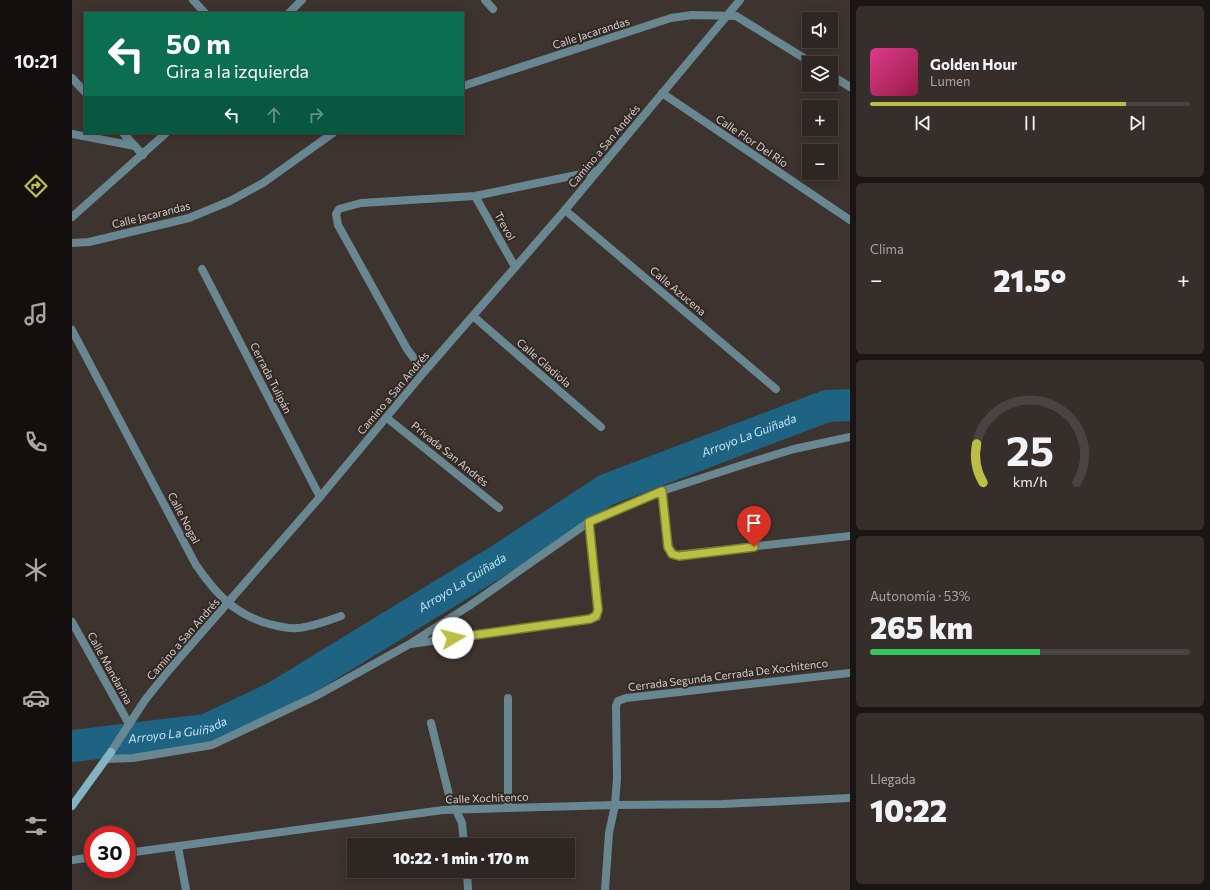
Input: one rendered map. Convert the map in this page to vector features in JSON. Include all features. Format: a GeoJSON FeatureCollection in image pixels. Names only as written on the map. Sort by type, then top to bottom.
{"type":"FeatureCollection","features":[{"type":"Feature","properties":{"kind":"main road","name":"Camino a San Andrés"},"geometry":{"type":"LineString","coordinates":[[72,806],[111,752]]}},
{"type":"Feature","properties":{"kind":"street"},"geometry":{"type":"LineString","coordinates":[[193,0],[204,12]]}},
{"type":"Feature","properties":{"kind":"street"},"geometry":{"type":"LineString","coordinates":[[290,12],[302,0]]}},
{"type":"Feature","properties":{"kind":"street"},"geometry":{"type":"LineString","coordinates":[[485,0],[494,8]]}},
{"type":"Feature","properties":{"kind":"street","name":"Camino a San Andrés"},"geometry":{"type":"LineString","coordinates":[[111,752],[145,700],[320,498],[424,372],[565,210],[740,0]]}},
{"type":"Feature","properties":{"kind":"street","name":"Calle Jacarandas"},"geometry":{"type":"LineString","coordinates":[[464,86],[671,18],[692,15],[728,15]]}},
{"type":"Feature","properties":{"kind":"street"},"geometry":{"type":"LineString","coordinates":[[728,15],[742,19],[802,57]]}},
{"type":"Feature","properties":{"kind":"street"},"geometry":{"type":"LineString","coordinates":[[72,78],[84,91]]}},
{"type":"Feature","properties":{"kind":"street"},"geometry":{"type":"LineString","coordinates":[[838,79],[850,87]]}},
{"type":"Feature","properties":{"kind":"street","name":"Calle Flor Del Río"},"geometry":{"type":"LineString","coordinates":[[662,93],[850,220]]}},
{"type":"Feature","properties":{"kind":"street"},"geometry":{"type":"LineString","coordinates":[[72,134],[135,146]]}},
{"type":"Feature","properties":{"kind":"street"},"geometry":{"type":"LineString","coordinates":[[124,134],[143,155]]}},
{"type":"Feature","properties":{"kind":"street"},"geometry":{"type":"LineString","coordinates":[[72,217],[165,134]]}},
{"type":"Feature","properties":{"kind":"street","name":"Calle Jacarandas"},"geometry":{"type":"LineString","coordinates":[[72,243],[89,242],[189,218],[230,202],[263,183],[332,134]]}},
{"type":"Feature","properties":{"kind":"street"},"geometry":{"type":"LineString","coordinates":[[424,372],[407,349],[338,225],[336,214],[342,207],[361,203],[475,196],[596,171]]}},
{"type":"Feature","properties":{"kind":"street","name":"Trevol"},"geometry":{"type":"LineString","coordinates":[[475,196],[515,268]]}},
{"type":"Feature","properties":{"kind":"street","name":"Calle Azucena"},"geometry":{"type":"LineString","coordinates":[[565,210],[776,389]]}},
{"type":"Feature","properties":{"kind":"street","name":"Cerrada Tulipán"},"geometry":{"type":"LineString","coordinates":[[202,269],[320,498]]}},
{"type":"Feature","properties":{"kind":"street","name":"Calle Gladiola"},"geometry":{"type":"LineString","coordinates":[[473,316],[601,426]]}},
{"type":"Feature","properties":{"kind":"street","name":"Calle Nogal"},"geometry":{"type":"LineString","coordinates":[[72,330],[196,565],[210,585],[228,604],[242,614],[258,620],[295,628],[311,626],[341,616]]}},
{"type":"Feature","properties":{"kind":"street","name":"Privada San Andrés"},"geometry":{"type":"LineString","coordinates":[[387,418],[499,508]]}},
{"type":"Feature","properties":{"kind":"street"},"geometry":{"type":"LineString","coordinates":[[106,759],[133,758],[203,748],[212,745],[316,696],[408,645],[469,606],[589,522],[662,491],[794,449],[850,437]]}},
{"type":"Feature","properties":{"kind":"street"},"geometry":{"type":"LineString","coordinates":[[662,491],[668,547],[675,555],[850,536]]}},
{"type":"Feature","properties":{"kind":"street"},"geometry":{"type":"LineString","coordinates":[[408,645],[594,618],[598,610],[589,522]]}},
{"type":"Feature","properties":{"kind":"street","name":"Calle Mandarina"},"geometry":{"type":"LineString","coordinates":[[72,622],[128,726]]}},
{"type":"Feature","properties":{"kind":"street","name":"Cerrada Segunda Cerrada De Xochitenco"},"geometry":{"type":"LineString","coordinates":[[615,805],[617,778],[616,706],[618,701],[642,696],[850,673]]}},
{"type":"Feature","properties":{"kind":"street"},"geometry":{"type":"LineString","coordinates":[[508,698],[508,807]]}},
{"type":"Feature","properties":{"kind":"street"},"geometry":{"type":"LineString","coordinates":[[431,723],[449,795],[462,823],[463,838]]}},
{"type":"Feature","properties":{"kind":"street","name":"Calle Xochitenco"},"geometry":{"type":"LineString","coordinates":[[136,852],[456,810],[508,807],[723,804],[850,798]]}},
{"type":"Feature","properties":{"kind":"street"},"geometry":{"type":"LineString","coordinates":[[605,890],[609,833],[615,805]]}},
{"type":"Feature","properties":{"kind":"street"},"geometry":{"type":"LineString","coordinates":[[178,847],[186,890]]}},
{"type":"Feature","properties":{"kind":"street"},"geometry":{"type":"LineString","coordinates":[[72,860],[84,858]]}},
{"type":"Feature","properties":{"kind":"street"},"geometry":{"type":"LineString","coordinates":[[467,878],[468,890]]}},
{"type":"Feature","properties":{"kind":"waterway","name":"Arroyo La Guiñada"},"geometry":{"type":"LineString","coordinates":[[72,746],[206,730],[276,697],[498,561],[606,490],[827,406],[850,405]]}},
{"type":"Feature","properties":{"kind":"route"},"geometry":{"type":"LineString","coordinates":[[453,638],[594,618],[598,614],[598,610],[589,522],[662,491],[668,547],[672,554],[679,556],[754,547]]}}]}
